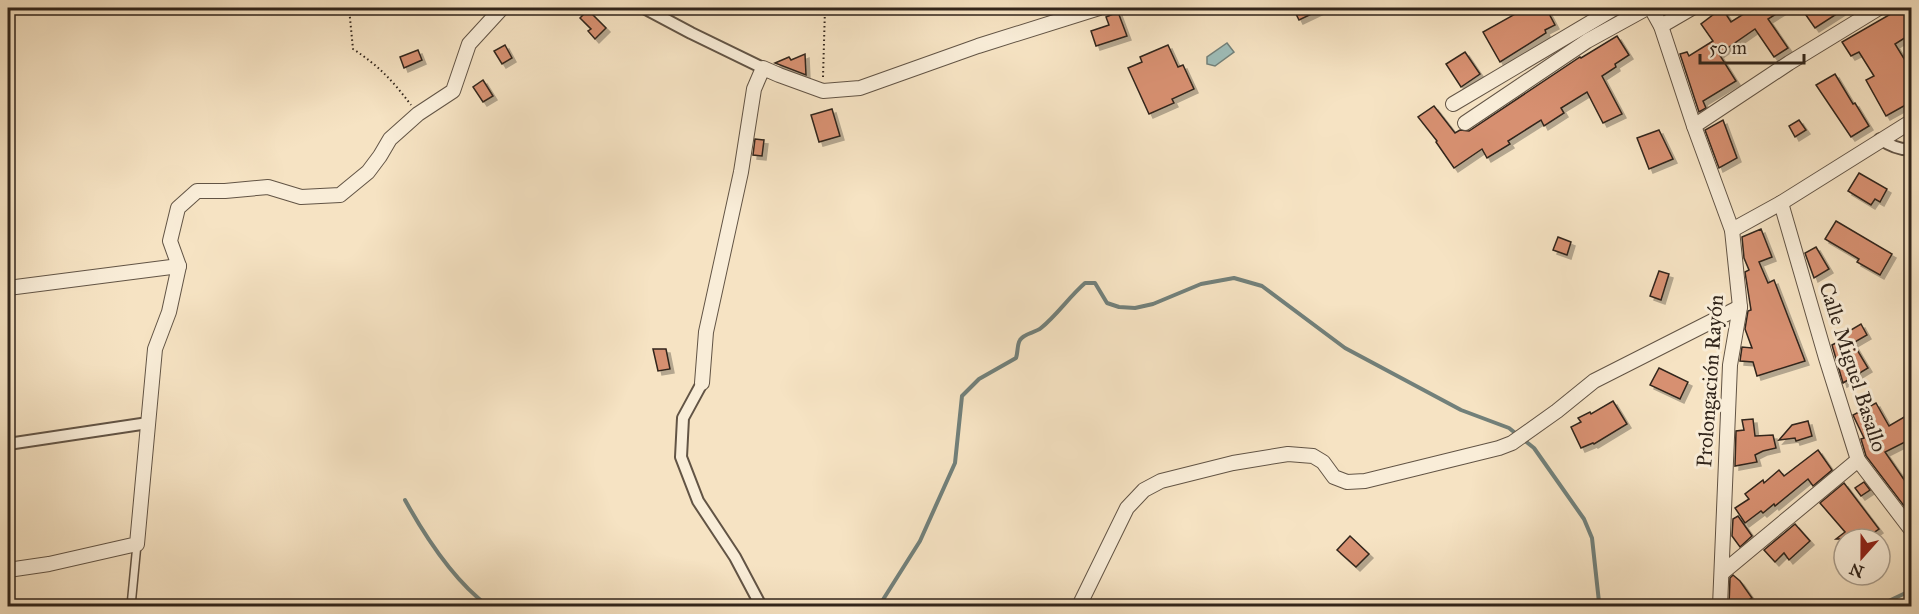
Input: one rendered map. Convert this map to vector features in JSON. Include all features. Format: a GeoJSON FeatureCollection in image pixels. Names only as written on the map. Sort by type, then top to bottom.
{"type":"FeatureCollection","features":[{"type":"Feature","properties":{"kind":"street"},"geometry":{"type":"LineString","coordinates":[[8,570],[49,564],[137,544],[155,349],[169,312],[179,266],[170,241],[178,208],[197,191],[268,187],[301,197],[340,195],[368,172],[390,139],[418,114],[453,91],[470,44],[502,8]]}},
{"type":"Feature","properties":{"kind":"street"},"geometry":{"type":"LineString","coordinates":[[644,8],[763,68],[823,91],[860,88],[978,46],[1099,8]]}},
{"type":"Feature","properties":{"kind":"street"},"geometry":{"type":"LineString","coordinates":[[1465,123],[1583,35],[1615,8]]}},
{"type":"Feature","properties":{"kind":"street"},"geometry":{"type":"LineString","coordinates":[[1453,104],[1583,35],[1649,8]]}},
{"type":"Feature","properties":{"kind":"street","name":"Prolongación Rayón"},"geometry":{"type":"LineString","coordinates":[[1649,8],[1661,26],[1732,230],[1740,307],[1730,364],[1720,606]]}},
{"type":"Feature","properties":{"kind":"street"},"geometry":{"type":"LineString","coordinates":[[1661,26],[1692,8]]}},
{"type":"Feature","properties":{"kind":"street"},"geometry":{"type":"LineString","coordinates":[[1694,126],[1789,63],[1879,8]]}},
{"type":"Feature","properties":{"kind":"street"},"geometry":{"type":"LineString","coordinates":[[761,606],[735,556],[698,501],[681,457],[682,418],[702,383],[706,332],[741,171],[754,89],[763,68]]}},
{"type":"Feature","properties":{"kind":"street"},"geometry":{"type":"LineString","coordinates":[[1732,230],[1781,203],[1911,121]]}},
{"type":"Feature","properties":{"kind":"street"},"geometry":{"type":"LineString","coordinates":[[1880,139],[1891,147],[1911,149]]}},
{"type":"Feature","properties":{"kind":"street","name":"Calle Miguel Basallo"},"geometry":{"type":"LineString","coordinates":[[1781,203],[1858,460],[1911,531]]}},
{"type":"Feature","properties":{"kind":"street"},"geometry":{"type":"LineString","coordinates":[[8,288],[179,266]]}},
{"type":"Feature","properties":{"kind":"street"},"geometry":{"type":"LineString","coordinates":[[1079,606],[1128,507],[1144,490],[1161,481],[1233,463],[1288,454],[1312,456],[1323,462],[1334,477],[1347,482],[1365,481],[1499,448],[1512,443],[1594,381],[1740,307]]}},
{"type":"Feature","properties":{"kind":"street"},"geometry":{"type":"LineString","coordinates":[[8,444],[148,423]]}},
{"type":"Feature","properties":{"kind":"street"},"geometry":{"type":"LineString","coordinates":[[1722,573],[1858,460]]}},
{"type":"Feature","properties":{"kind":"lane"},"geometry":{"type":"LineString","coordinates":[[130,606],[137,544]]}},
{"type":"Feature","properties":{"kind":"path"},"geometry":{"type":"LineString","coordinates":[[349,8],[353,49],[377,64],[395,83],[418,114]]}},
{"type":"Feature","properties":{"kind":"path"},"geometry":{"type":"LineString","coordinates":[[823,91],[825,8]]}},
{"type":"Feature","properties":{"kind":"water"},"geometry":{"type":"Polygon","coordinates":[[[1227,43],[1234,52],[1215,66],[1207,64],[1207,57],[1227,43]]]}},
{"type":"Feature","properties":{"kind":"building"},"geometry":{"type":"Polygon","coordinates":[[[1293,8],[1324,8],[1299,20],[1293,8]]]}},
{"type":"Feature","properties":{"kind":"building"},"geometry":{"type":"Polygon","coordinates":[[[1526,8],[1546,8],[1555,25],[1500,62],[1483,32],[1526,8]]]}},
{"type":"Feature","properties":{"kind":"building"},"geometry":{"type":"Polygon","coordinates":[[[1722,8],[1731,22],[1753,8],[1786,8],[1768,19],[1788,48],[1774,57],[1755,29],[1719,54],[1736,81],[1703,101],[1706,108],[1699,112],[1680,54],[1687,52],[1689,56],[1713,41],[1701,24],[1722,8]]]}},
{"type":"Feature","properties":{"kind":"building"},"geometry":{"type":"Polygon","coordinates":[[[1801,8],[1846,8],[1815,28],[1801,8]]]}},
{"type":"Feature","properties":{"kind":"building"},"geometry":{"type":"Polygon","coordinates":[[[1901,8],[1911,8],[1911,34],[1895,44],[1911,70],[1911,102],[1886,116],[1866,80],[1874,76],[1859,52],[1851,56],[1842,42],[1901,8]]]}},
{"type":"Feature","properties":{"kind":"building"},"geometry":{"type":"Polygon","coordinates":[[[588,10],[606,28],[595,39],[588,31],[591,29],[580,18],[588,10]]]}},
{"type":"Feature","properties":{"kind":"building"},"geometry":{"type":"Polygon","coordinates":[[[1118,12],[1127,36],[1096,46],[1091,31],[1109,25],[1106,17],[1118,12]]]}},
{"type":"Feature","properties":{"kind":"building"},"geometry":{"type":"Polygon","coordinates":[[[1617,36],[1629,55],[1602,76],[1622,114],[1603,123],[1587,92],[1561,108],[1564,113],[1544,126],[1541,120],[1508,141],[1510,144],[1487,158],[1482,149],[1454,168],[1418,117],[1434,106],[1455,133],[1460,130],[1469,131],[1580,57],[1617,36]]]}},
{"type":"Feature","properties":{"kind":"building"},"geometry":{"type":"Polygon","coordinates":[[[505,45],[512,58],[502,64],[494,51],[505,45]]]}},
{"type":"Feature","properties":{"kind":"building"},"geometry":{"type":"Polygon","coordinates":[[[1168,45],[1178,67],[1183,65],[1194,89],[1172,99],[1174,103],[1149,114],[1128,68],[1142,62],[1140,57],[1168,45]]]}},
{"type":"Feature","properties":{"kind":"building"},"geometry":{"type":"Polygon","coordinates":[[[418,50],[422,60],[404,68],[400,57],[418,50]]]}},
{"type":"Feature","properties":{"kind":"building"},"geometry":{"type":"Polygon","coordinates":[[[1465,52],[1480,74],[1461,87],[1446,64],[1465,52]]]}},
{"type":"Feature","properties":{"kind":"building"},"geometry":{"type":"Polygon","coordinates":[[[805,54],[806,75],[775,63],[789,57],[791,60],[805,54]]]}},
{"type":"Feature","properties":{"kind":"building"},"geometry":{"type":"Polygon","coordinates":[[[1835,74],[1869,126],[1851,137],[1816,85],[1835,74]]]}},
{"type":"Feature","properties":{"kind":"building"},"geometry":{"type":"Polygon","coordinates":[[[483,80],[493,96],[483,102],[473,87],[483,80]]]}},
{"type":"Feature","properties":{"kind":"building"},"geometry":{"type":"Polygon","coordinates":[[[832,109],[840,136],[819,142],[811,115],[832,109]]]}},
{"type":"Feature","properties":{"kind":"building"},"geometry":{"type":"Polygon","coordinates":[[[1723,120],[1737,158],[1719,168],[1705,130],[1723,120]]]}},
{"type":"Feature","properties":{"kind":"building"},"geometry":{"type":"Polygon","coordinates":[[[1799,120],[1806,130],[1795,137],[1789,126],[1799,120]]]}},
{"type":"Feature","properties":{"kind":"building"},"geometry":{"type":"Polygon","coordinates":[[[1659,130],[1673,159],[1649,169],[1637,138],[1659,130]]]}},
{"type":"Feature","properties":{"kind":"building"},"geometry":{"type":"Polygon","coordinates":[[[755,139],[764,140],[762,156],[753,155],[755,139]]]}},
{"type":"Feature","properties":{"kind":"building"},"geometry":{"type":"Polygon","coordinates":[[[1859,173],[1887,189],[1880,202],[1875,199],[1871,205],[1848,191],[1859,173]]]}},
{"type":"Feature","properties":{"kind":"building"},"geometry":{"type":"Polygon","coordinates":[[[1836,221],[1892,254],[1880,275],[1857,262],[1859,259],[1825,239],[1836,221]]]}},
{"type":"Feature","properties":{"kind":"building"},"geometry":{"type":"Polygon","coordinates":[[[1761,229],[1772,257],[1759,262],[1768,283],[1774,280],[1805,361],[1757,376],[1753,362],[1740,361],[1742,347],[1752,348],[1745,329],[1748,311],[1751,310],[1745,272],[1749,270],[1744,258],[1742,237],[1761,229]]]}},
{"type":"Feature","properties":{"kind":"building"},"geometry":{"type":"Polygon","coordinates":[[[1558,237],[1571,242],[1567,255],[1553,250],[1558,237]]]}},
{"type":"Feature","properties":{"kind":"building"},"geometry":{"type":"Polygon","coordinates":[[[1816,247],[1829,269],[1814,278],[1805,253],[1816,247]]]}},
{"type":"Feature","properties":{"kind":"building"},"geometry":{"type":"Polygon","coordinates":[[[1659,271],[1669,274],[1661,300],[1650,296],[1659,271]]]}},
{"type":"Feature","properties":{"kind":"building"},"geometry":{"type":"Polygon","coordinates":[[[1861,324],[1867,335],[1853,343],[1868,368],[1843,383],[1832,345],[1846,338],[1844,334],[1861,324]]]}},
{"type":"Feature","properties":{"kind":"building"},"geometry":{"type":"Polygon","coordinates":[[[653,349],[666,349],[670,369],[658,371],[653,349]]]}},
{"type":"Feature","properties":{"kind":"building"},"geometry":{"type":"Polygon","coordinates":[[[1659,368],[1688,382],[1680,399],[1650,385],[1659,368]]]}},
{"type":"Feature","properties":{"kind":"building"},"geometry":{"type":"Polygon","coordinates":[[[1613,401],[1627,424],[1594,444],[1581,448],[1571,427],[1581,422],[1578,418],[1590,412],[1591,414],[1613,401]]]}},
{"type":"Feature","properties":{"kind":"building"},"geometry":{"type":"Polygon","coordinates":[[[1876,403],[1889,426],[1911,413],[1911,439],[1885,452],[1907,484],[1911,481],[1911,515],[1866,456],[1861,439],[1864,438],[1853,415],[1876,403]]]}},
{"type":"Feature","properties":{"kind":"building"},"geometry":{"type":"Polygon","coordinates":[[[1753,419],[1755,436],[1773,435],[1776,448],[1755,455],[1757,462],[1735,466],[1736,431],[1744,430],[1742,420],[1753,419]]]}},
{"type":"Feature","properties":{"kind":"building"},"geometry":{"type":"Polygon","coordinates":[[[1808,421],[1812,436],[1796,441],[1795,438],[1779,440],[1792,425],[1808,421]]]}},
{"type":"Feature","properties":{"kind":"building"},"geometry":{"type":"Polygon","coordinates":[[[1818,450],[1832,470],[1813,486],[1808,479],[1775,506],[1774,504],[1763,513],[1761,511],[1745,523],[1735,508],[1749,499],[1745,494],[1763,480],[1764,483],[1779,470],[1784,476],[1818,450]]]}},
{"type":"Feature","properties":{"kind":"building"},"geometry":{"type":"Polygon","coordinates":[[[1864,482],[1870,490],[1861,496],[1855,488],[1864,482]]]}},
{"type":"Feature","properties":{"kind":"building"},"geometry":{"type":"Polygon","coordinates":[[[1844,483],[1877,527],[1841,527],[1820,503],[1844,483]]]}},
{"type":"Feature","properties":{"kind":"building"},"geometry":{"type":"Polygon","coordinates":[[[1738,516],[1752,536],[1740,547],[1732,536],[1733,519],[1738,516]]]}},
{"type":"Feature","properties":{"kind":"building"},"geometry":{"type":"Polygon","coordinates":[[[1795,524],[1810,541],[1789,560],[1784,553],[1775,562],[1764,550],[1795,524]]]}},
{"type":"Feature","properties":{"kind":"building"},"geometry":{"type":"Polygon","coordinates":[[[1350,536],[1369,554],[1356,567],[1337,550],[1350,536]]]}},
{"type":"Feature","properties":{"kind":"building"},"geometry":{"type":"Polygon","coordinates":[[[1733,575],[1752,598],[1747,601],[1750,606],[1729,606],[1730,578],[1733,575]]]}},
{"type":"Feature","properties":{"kind":"waterway"},"geometry":{"type":"LineString","coordinates":[[879,606],[920,541],[955,463],[962,396],[979,379],[1016,358],[1018,344],[1022,338],[1041,328],[1085,283],[1095,283],[1107,303],[1119,307],[1135,308],[1153,304],[1201,284],[1234,278],[1262,286],[1345,348],[1461,410],[1509,428],[1534,448],[1584,519],[1592,538],[1601,606]]}},
{"type":"Feature","properties":{"kind":"waterway"},"geometry":{"type":"LineString","coordinates":[[405,500],[441,558],[463,584],[488,606]]}},
{"type":"Feature","properties":{"kind":"waterway"},"geometry":{"type":"LineString","coordinates":[[1878,606],[1912,590]]}}]}
